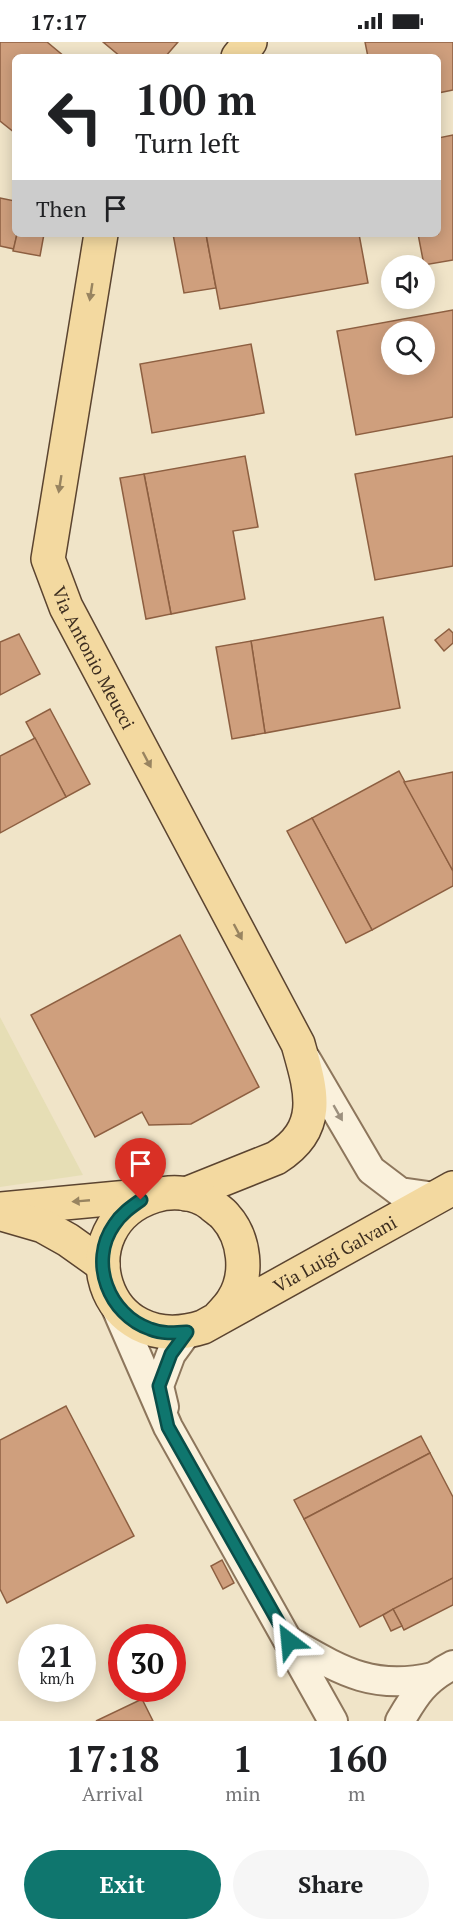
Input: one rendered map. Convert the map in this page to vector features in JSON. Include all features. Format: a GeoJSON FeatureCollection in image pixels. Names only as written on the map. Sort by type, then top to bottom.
{"type":"FeatureCollection","features":[{"type":"Feature","properties":{"kind":"main road"},"geometry":{"type":"LineString","coordinates":[[240,54],[250,42]]}},
{"type":"Feature","properties":{"kind":"main road","name":"Via Antonio Meucci"},"geometry":{"type":"LineString","coordinates":[[101,237],[48,559],[66,607],[298,1044],[309,1083],[310,1103],[307,1125],[298,1142],[276,1158],[173,1194]]}},
{"type":"Feature","properties":{"kind":"main road","name":"Via Luigi Galvani"},"geometry":{"type":"LineString","coordinates":[[218,1318],[444,1193]]}},
{"type":"Feature","properties":{"kind":"main road"},"geometry":{"type":"LineString","coordinates":[[106,1279],[105,1246],[112,1227],[125,1211],[141,1200],[173,1194]]}},
{"type":"Feature","properties":{"kind":"main road"},"geometry":{"type":"LineString","coordinates":[[0,1209],[173,1194],[207,1202],[225,1216],[237,1235],[243,1257],[241,1280],[233,1300],[218,1318],[203,1327],[168,1334],[133,1321],[120,1309],[106,1279],[68,1240],[43,1226],[0,1214]]}},
{"type":"Feature","properties":{"kind":"street","name":"Via Antonio Meucci"},"geometry":{"type":"LineString","coordinates":[[298,1044],[371,1170],[400,1192],[444,1193]]}},
{"type":"Feature","properties":{"kind":"street"},"geometry":{"type":"LineString","coordinates":[[106,1279],[168,1427],[333,1721]]}},
{"type":"Feature","properties":{"kind":"street"},"geometry":{"type":"LineString","coordinates":[[168,1427],[159,1386],[171,1354],[187,1332]]}},
{"type":"Feature","properties":{"kind":"street"},"geometry":{"type":"LineString","coordinates":[[289,1641],[330,1664],[368,1679],[411,1682],[443,1671]]}},
{"type":"Feature","properties":{"kind":"street"},"geometry":{"type":"LineString","coordinates":[[400,1721],[418,1691],[443,1671]]}},
{"type":"Feature","properties":{"kind":"shaded area"},"geometry":{"type":"Polygon","coordinates":[[[0,1017],[83,1175],[0,1187],[0,1017]]]}},
{"type":"Feature","properties":{"kind":"building"},"geometry":{"type":"Polygon","coordinates":[[[0,42],[47,42],[61,54],[12,54],[12,131],[0,121],[0,42]]]}},
{"type":"Feature","properties":{"kind":"building"},"geometry":{"type":"Polygon","coordinates":[[[103,42],[178,42],[168,54],[117,54],[103,42]]]}},
{"type":"Feature","properties":{"kind":"building"},"geometry":{"type":"Polygon","coordinates":[[[365,42],[453,42],[453,90],[441,92],[441,54],[367,54],[365,42]]]}},
{"type":"Feature","properties":{"kind":"building"},"geometry":{"type":"Polygon","coordinates":[[[453,135],[453,260],[435,263],[435,255],[422,255],[419,237],[441,237],[441,137],[453,135]]]}},
{"type":"Feature","properties":{"kind":"building"},"geometry":{"type":"Polygon","coordinates":[[[0,198],[12,200],[12,237],[16,237],[14,249],[0,246],[0,198]]]}},
{"type":"Feature","properties":{"kind":"building"},"geometry":{"type":"Polygon","coordinates":[[[16,237],[43,237],[40,256],[13,251],[16,237]]]}},
{"type":"Feature","properties":{"kind":"building"},"geometry":{"type":"Polygon","coordinates":[[[174,237],[207,237],[216,288],[184,293],[174,237]]]}},
{"type":"Feature","properties":{"kind":"building"},"geometry":{"type":"Polygon","coordinates":[[[207,237],[360,237],[368,283],[220,309],[207,237]]]}},
{"type":"Feature","properties":{"kind":"building"},"geometry":{"type":"Polygon","coordinates":[[[453,310],[453,417],[356,435],[337,331],[381,323],[381,375],[435,375],[435,321],[392,321],[453,310]]]}},
{"type":"Feature","properties":{"kind":"building"},"geometry":{"type":"Polygon","coordinates":[[[251,344],[264,413],[152,433],[140,364],[251,344]]]}},
{"type":"Feature","properties":{"kind":"building"},"geometry":{"type":"Polygon","coordinates":[[[245,456],[258,527],[233,531],[245,599],[171,614],[144,474],[245,456]]]}},
{"type":"Feature","properties":{"kind":"building"},"geometry":{"type":"Polygon","coordinates":[[[453,456],[453,566],[375,580],[355,474],[453,456]]]}},
{"type":"Feature","properties":{"kind":"building"},"geometry":{"type":"Polygon","coordinates":[[[144,474],[171,614],[146,619],[120,478],[144,474]]]}},
{"type":"Feature","properties":{"kind":"building"},"geometry":{"type":"Polygon","coordinates":[[[383,617],[400,708],[265,733],[251,641],[383,617]]]}},
{"type":"Feature","properties":{"kind":"building"},"geometry":{"type":"Polygon","coordinates":[[[449,629],[453,633],[453,643],[444,651],[435,640],[449,629]]]}},
{"type":"Feature","properties":{"kind":"building"},"geometry":{"type":"Polygon","coordinates":[[[19,634],[40,674],[0,695],[0,642],[19,634]]]}},
{"type":"Feature","properties":{"kind":"building"},"geometry":{"type":"Polygon","coordinates":[[[251,641],[265,733],[232,739],[216,647],[251,641]]]}},
{"type":"Feature","properties":{"kind":"building"},"geometry":{"type":"Polygon","coordinates":[[[50,709],[90,784],[66,797],[26,722],[50,709]]]}},
{"type":"Feature","properties":{"kind":"building"},"geometry":{"type":"Polygon","coordinates":[[[35,738],[66,797],[0,833],[0,756],[35,738]]]}},
{"type":"Feature","properties":{"kind":"building"},"geometry":{"type":"Polygon","coordinates":[[[399,771],[453,871],[453,886],[372,930],[312,818],[399,771]]]}},
{"type":"Feature","properties":{"kind":"building"},"geometry":{"type":"Polygon","coordinates":[[[453,772],[453,871],[404,782],[453,772]]]}},
{"type":"Feature","properties":{"kind":"building"},"geometry":{"type":"Polygon","coordinates":[[[312,818],[372,930],[346,943],[287,831],[312,818]]]}},
{"type":"Feature","properties":{"kind":"building"},"geometry":{"type":"Polygon","coordinates":[[[180,935],[259,1087],[191,1124],[149,1125],[142,1112],[95,1137],[31,1015],[180,935]]]}},
{"type":"Feature","properties":{"kind":"building"},"geometry":{"type":"Polygon","coordinates":[[[66,1406],[134,1536],[7,1603],[0,1589],[0,1440],[66,1406]]]}},
{"type":"Feature","properties":{"kind":"building"},"geometry":{"type":"Polygon","coordinates":[[[421,1436],[430,1453],[304,1519],[294,1500],[421,1436]]]}},
{"type":"Feature","properties":{"kind":"building"},"geometry":{"type":"Polygon","coordinates":[[[430,1453],[453,1497],[453,1578],[360,1627],[304,1519],[430,1453]]]}},
{"type":"Feature","properties":{"kind":"building"},"geometry":{"type":"Polygon","coordinates":[[[222,1560],[234,1583],[223,1589],[211,1566],[222,1560]]]}},
{"type":"Feature","properties":{"kind":"building"},"geometry":{"type":"Polygon","coordinates":[[[453,1578],[453,1605],[404,1630],[393,1609],[453,1578]]]}},
{"type":"Feature","properties":{"kind":"building"},"geometry":{"type":"Polygon","coordinates":[[[393,1609],[402,1626],[391,1631],[383,1615],[393,1609]]]}},
{"type":"Feature","properties":{"kind":"building"},"geometry":{"type":"Polygon","coordinates":[[[136,1702],[144,1702],[153,1721],[96,1721],[136,1702]]]}},
{"type":"Feature","properties":{"kind":"route"},"geometry":{"type":"LineString","coordinates":[[141,1200],[125,1211],[112,1227],[105,1246],[103,1265],[109,1293],[120,1309],[133,1321],[168,1334],[187,1332],[171,1354],[159,1386],[168,1427],[289,1641]]}}]}
